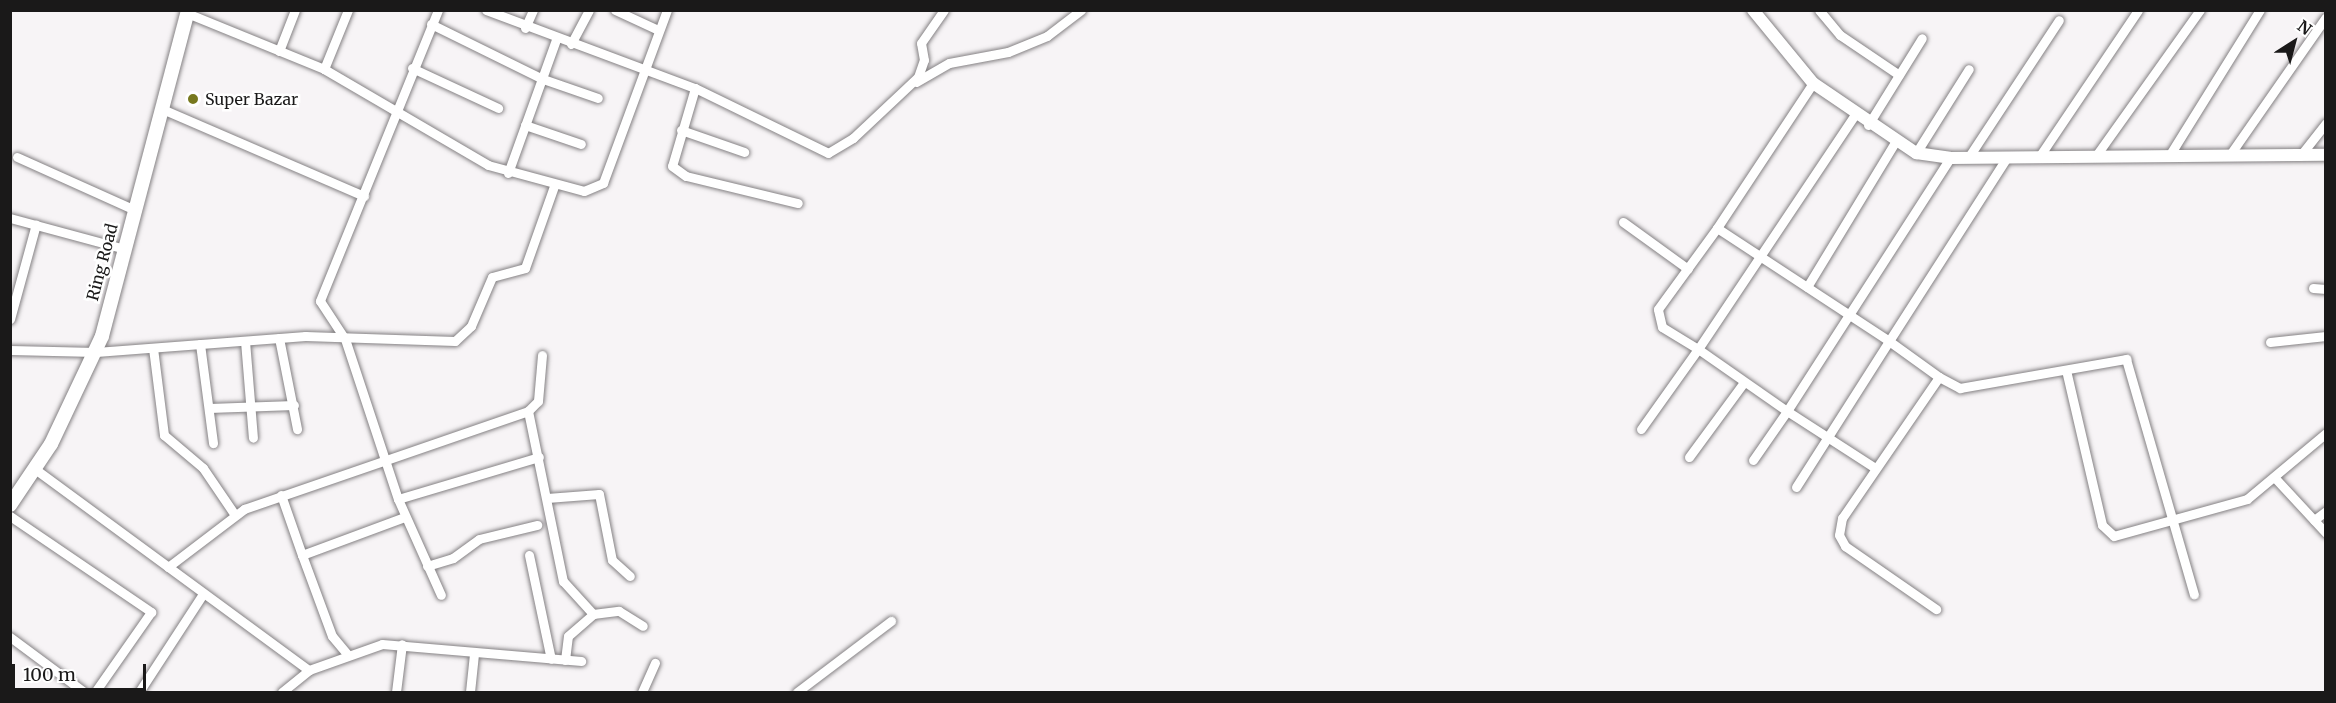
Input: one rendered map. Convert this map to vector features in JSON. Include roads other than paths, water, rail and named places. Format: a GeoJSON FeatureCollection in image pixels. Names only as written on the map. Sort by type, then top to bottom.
{"type":"FeatureCollection","features":[{"type":"Feature","properties":{"kind":"main road","name":"Ring Road"},"geometry":{"type":"LineString","coordinates":[[10,505],[34,469],[96,352],[187,12]]}},
{"type":"Feature","properties":{"kind":"street"},"geometry":{"type":"LineString","coordinates":[[279,51],[295,10]]}},
{"type":"Feature","properties":{"kind":"street"},"geometry":{"type":"LineString","coordinates":[[324,69],[348,10]]}},
{"type":"Feature","properties":{"kind":"street"},"geometry":{"type":"LineString","coordinates":[[438,10],[394,111],[364,196],[320,301],[345,339],[398,499],[441,596]]}},
{"type":"Feature","properties":{"kind":"street"},"geometry":{"type":"LineString","coordinates":[[486,10],[556,40],[695,88],[741,108],[789,139],[828,153],[853,138],[910,85],[923,67],[921,43],[944,10]]}},
{"type":"Feature","properties":{"kind":"street"},"geometry":{"type":"LineString","coordinates":[[525,28],[533,10]]}},
{"type":"Feature","properties":{"kind":"street"},"geometry":{"type":"LineString","coordinates":[[571,44],[589,10]]}},
{"type":"Feature","properties":{"kind":"street"},"geometry":{"type":"LineString","coordinates":[[615,10],[658,30]]}},
{"type":"Feature","properties":{"kind":"street"},"geometry":{"type":"LineString","coordinates":[[187,12],[324,69],[394,111],[508,173],[554,186],[589,191],[603,183],[643,69],[667,10]]}},
{"type":"Feature","properties":{"kind":"street"},"geometry":{"type":"LineString","coordinates":[[910,85],[949,63],[1008,52],[1047,36],[1081,10]]}},
{"type":"Feature","properties":{"kind":"street"},"geometry":{"type":"LineString","coordinates":[[1753,10],[1813,83],[1854,116],[1916,153],[1950,158],[2325,155]]}},
{"type":"Feature","properties":{"kind":"street"},"geometry":{"type":"LineString","coordinates":[[1819,10],[1840,35],[1899,75]]}},
{"type":"Feature","properties":{"kind":"street"},"geometry":{"type":"LineString","coordinates":[[2039,157],[2138,10]]}},
{"type":"Feature","properties":{"kind":"street"},"geometry":{"type":"LineString","coordinates":[[2095,156],[2200,10]]}},
{"type":"Feature","properties":{"kind":"street"},"geometry":{"type":"LineString","coordinates":[[2169,156],[2260,10]]}},
{"type":"Feature","properties":{"kind":"street"},"geometry":{"type":"LineString","coordinates":[[2229,156],[2325,17]]}},
{"type":"Feature","properties":{"kind":"street"},"geometry":{"type":"LineString","coordinates":[[1968,158],[2060,20]]}},
{"type":"Feature","properties":{"kind":"street"},"geometry":{"type":"LineString","coordinates":[[431,24],[543,79],[598,98]]}},
{"type":"Feature","properties":{"kind":"street"},"geometry":{"type":"LineString","coordinates":[[1868,125],[1922,38]]}},
{"type":"Feature","properties":{"kind":"street"},"geometry":{"type":"LineString","coordinates":[[508,173],[556,40]]}},
{"type":"Feature","properties":{"kind":"street"},"geometry":{"type":"LineString","coordinates":[[412,68],[498,108]]}},
{"type":"Feature","properties":{"kind":"street"},"geometry":{"type":"LineString","coordinates":[[1916,153],[1969,69]]}},
{"type":"Feature","properties":{"kind":"street"},"geometry":{"type":"LineString","coordinates":[[1813,83],[1717,228],[1658,309],[1657,319],[1744,382],[1875,468]]}},
{"type":"Feature","properties":{"kind":"street"},"geometry":{"type":"LineString","coordinates":[[695,88],[671,162],[680,173],[798,203]]}},
{"type":"Feature","properties":{"kind":"street"},"geometry":{"type":"LineString","coordinates":[[162,109],[364,196]]}},
{"type":"Feature","properties":{"kind":"street"},"geometry":{"type":"LineString","coordinates":[[1641,429],[1761,257],[1854,116]]}},
{"type":"Feature","properties":{"kind":"street"},"geometry":{"type":"LineString","coordinates":[[2300,156],[2325,123]]}},
{"type":"Feature","properties":{"kind":"street"},"geometry":{"type":"LineString","coordinates":[[525,125],[581,144]]}},
{"type":"Feature","properties":{"kind":"street"},"geometry":{"type":"LineString","coordinates":[[681,130],[744,152]]}},
{"type":"Feature","properties":{"kind":"street"},"geometry":{"type":"LineString","coordinates":[[1807,287],[1895,142]]}},
{"type":"Feature","properties":{"kind":"street"},"geometry":{"type":"LineString","coordinates":[[17,157],[135,210]]}},
{"type":"Feature","properties":{"kind":"street"},"geometry":{"type":"LineString","coordinates":[[1796,487],[2007,157]]}},
{"type":"Feature","properties":{"kind":"street"},"geometry":{"type":"LineString","coordinates":[[1753,460],[1950,158]]}},
{"type":"Feature","properties":{"kind":"street"},"geometry":{"type":"LineString","coordinates":[[10,350],[96,352],[279,338],[459,339],[471,326],[492,277],[525,268],[554,186]]}},
{"type":"Feature","properties":{"kind":"street"},"geometry":{"type":"LineString","coordinates":[[10,218],[125,249]]}},
{"type":"Feature","properties":{"kind":"street"},"geometry":{"type":"LineString","coordinates":[[1623,222],[1688,269]]}},
{"type":"Feature","properties":{"kind":"street"},"geometry":{"type":"LineString","coordinates":[[10,319],[36,224]]}},
{"type":"Feature","properties":{"kind":"street"},"geometry":{"type":"LineString","coordinates":[[1717,228],[1889,340],[1939,377],[1960,388],[2066,370],[2118,358],[2131,364],[2194,594]]}},
{"type":"Feature","properties":{"kind":"street"},"geometry":{"type":"LineString","coordinates":[[2313,288],[2325,289]]}},
{"type":"Feature","properties":{"kind":"street"},"geometry":{"type":"LineString","coordinates":[[2270,342],[2325,336]]}},
{"type":"Feature","properties":{"kind":"street"},"geometry":{"type":"LineString","coordinates":[[279,338],[297,429]]}},
{"type":"Feature","properties":{"kind":"street"},"geometry":{"type":"LineString","coordinates":[[245,341],[254,438]]}},
{"type":"Feature","properties":{"kind":"street"},"geometry":{"type":"LineString","coordinates":[[200,344],[213,443]]}},
{"type":"Feature","properties":{"kind":"street"},"geometry":{"type":"LineString","coordinates":[[153,348],[164,435],[209,475],[235,515]]}},
{"type":"Feature","properties":{"kind":"street"},"geometry":{"type":"LineString","coordinates":[[168,567],[235,515],[281,495],[528,411],[538,401],[542,355]]}},
{"type":"Feature","properties":{"kind":"street"},"geometry":{"type":"LineString","coordinates":[[2066,370],[2107,533],[2125,534],[2247,499],[2325,434]]}},
{"type":"Feature","properties":{"kind":"street"},"geometry":{"type":"LineString","coordinates":[[1935,609],[1845,546],[1839,535],[1842,518],[1939,377]]}},
{"type":"Feature","properties":{"kind":"street"},"geometry":{"type":"LineString","coordinates":[[1689,457],[1744,382]]}},
{"type":"Feature","properties":{"kind":"street"},"geometry":{"type":"LineString","coordinates":[[209,408],[294,405]]}},
{"type":"Feature","properties":{"kind":"street"},"geometry":{"type":"LineString","coordinates":[[528,411],[563,581],[593,614]]}},
{"type":"Feature","properties":{"kind":"street"},"geometry":{"type":"LineString","coordinates":[[398,499],[539,457]]}},
{"type":"Feature","properties":{"kind":"street"},"geometry":{"type":"LineString","coordinates":[[34,469],[309,670]]}},
{"type":"Feature","properties":{"kind":"street"},"geometry":{"type":"LineString","coordinates":[[2275,478],[2325,533]]}},
{"type":"Feature","properties":{"kind":"street"},"geometry":{"type":"LineString","coordinates":[[547,498],[599,494],[612,560],[630,576]]}},
{"type":"Feature","properties":{"kind":"street"},"geometry":{"type":"LineString","coordinates":[[281,495],[332,636],[348,656]]}},
{"type":"Feature","properties":{"kind":"street"},"geometry":{"type":"LineString","coordinates":[[2314,520],[2325,511]]}},
{"type":"Feature","properties":{"kind":"street"},"geometry":{"type":"LineString","coordinates":[[10,516],[151,612],[95,693]]}},
{"type":"Feature","properties":{"kind":"street"},"geometry":{"type":"LineString","coordinates":[[302,555],[405,517]]}},
{"type":"Feature","properties":{"kind":"street"},"geometry":{"type":"LineString","coordinates":[[427,566],[453,558],[479,539],[537,525]]}},
{"type":"Feature","properties":{"kind":"street"},"geometry":{"type":"LineString","coordinates":[[529,555],[551,659]]}},
{"type":"Feature","properties":{"kind":"street"},"geometry":{"type":"LineString","coordinates":[[139,693],[203,594]]}},
{"type":"Feature","properties":{"kind":"street"},"geometry":{"type":"LineString","coordinates":[[565,660],[568,636],[593,614],[619,611],[643,626]]}},
{"type":"Feature","properties":{"kind":"street"},"geometry":{"type":"LineString","coordinates":[[797,693],[891,621]]}},
{"type":"Feature","properties":{"kind":"street"},"geometry":{"type":"LineString","coordinates":[[10,637],[84,693]]}},
{"type":"Feature","properties":{"kind":"street"},"geometry":{"type":"LineString","coordinates":[[396,693],[402,644]]}},
{"type":"Feature","properties":{"kind":"street"},"geometry":{"type":"LineString","coordinates":[[282,693],[309,670],[348,656],[402,644],[474,654],[581,661]]}},
{"type":"Feature","properties":{"kind":"street"},"geometry":{"type":"LineString","coordinates":[[470,693],[474,654]]}},
{"type":"Feature","properties":{"kind":"street"},"geometry":{"type":"LineString","coordinates":[[642,693],[655,663]]}},
{"type":"Feature","properties":{"kind":"place","name":"Super Bazar"},"geometry":{"type":"Point","coordinates":[193,99]}}]}
